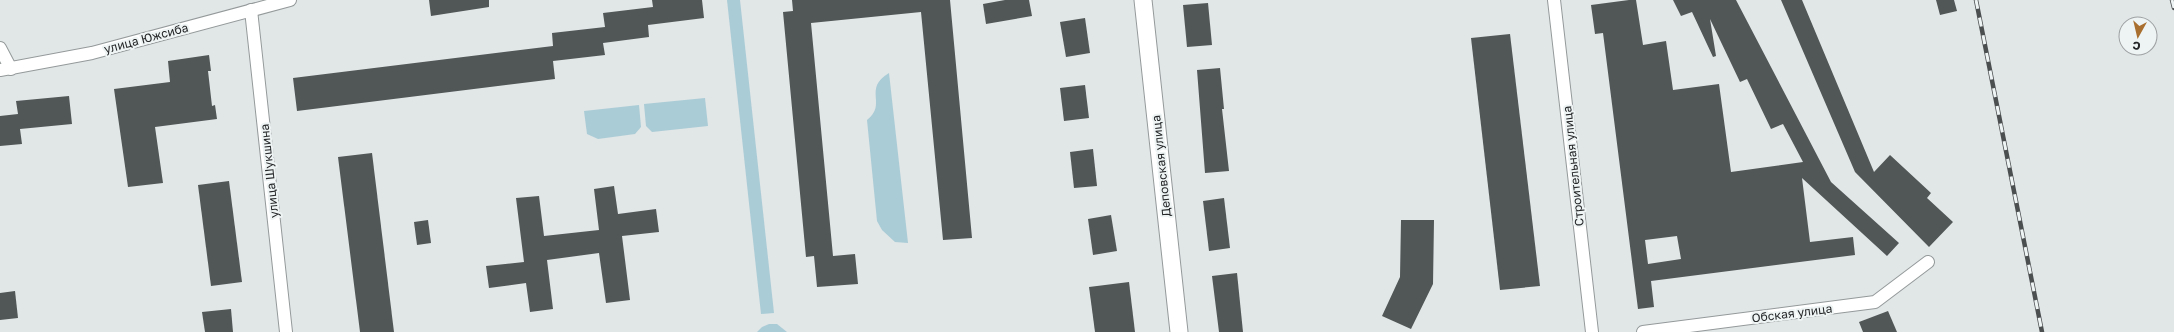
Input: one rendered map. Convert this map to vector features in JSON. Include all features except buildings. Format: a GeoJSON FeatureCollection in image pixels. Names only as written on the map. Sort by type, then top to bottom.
{"type":"FeatureCollection","features":[{"type":"Feature","properties":{"kind":"street","name":"улица Южсиба"},"geometry":{"type":"LineString","coordinates":[[6,70],[92,53],[290,0]]}},
{"type":"Feature","properties":{"kind":"street","name":"Деповская улица"},"geometry":{"type":"LineString","coordinates":[[1143,0],[1179,332]]}},
{"type":"Feature","properties":{"kind":"street","name":"Строительная улица"},"geometry":{"type":"LineString","coordinates":[[1554,0],[1592,332]]}},
{"type":"Feature","properties":{"kind":"street","name":"улица Шукшина"},"geometry":{"type":"LineString","coordinates":[[251,10],[286,332]]}},
{"type":"Feature","properties":{"kind":"street"},"geometry":{"type":"LineString","coordinates":[[0,48],[6,70]]}},
{"type":"Feature","properties":{"kind":"street","name":"Обская улица"},"geometry":{"type":"LineString","coordinates":[[1643,332],[1875,302],[1928,262]]}},
{"type":"Feature","properties":{"kind":"shaded area"},"geometry":{"type":"Polygon","coordinates":[[[727,0],[740,0],[774,313],[761,314],[727,0]]]}},
{"type":"Feature","properties":{"kind":"shaded area"},"geometry":{"type":"Polygon","coordinates":[[[889,73],[908,243],[895,242],[882,230],[877,221],[867,120],[876,108],[877,85],[881,79],[889,73]]]}},
{"type":"Feature","properties":{"kind":"shaded area"},"geometry":{"type":"Polygon","coordinates":[[[705,98],[708,126],[652,132],[646,126],[644,104],[705,98]]]}},
{"type":"Feature","properties":{"kind":"shaded area"},"geometry":{"type":"Polygon","coordinates":[[[639,105],[641,127],[635,134],[598,139],[587,134],[584,111],[639,105]]]}},
{"type":"Feature","properties":{"kind":"shaded area"},"geometry":{"type":"Polygon","coordinates":[[[769,324],[777,324],[787,332],[757,332],[762,327],[769,324]]]}},
{"type":"Feature","properties":{"kind":"railway"},"geometry":{"type":"LineString","coordinates":[[1976,0],[2042,332]]}},
{"type":"Feature","properties":{"kind":"railway"},"geometry":{"type":"LineString","coordinates":[[2172,0],[2174,8]]}}]}
